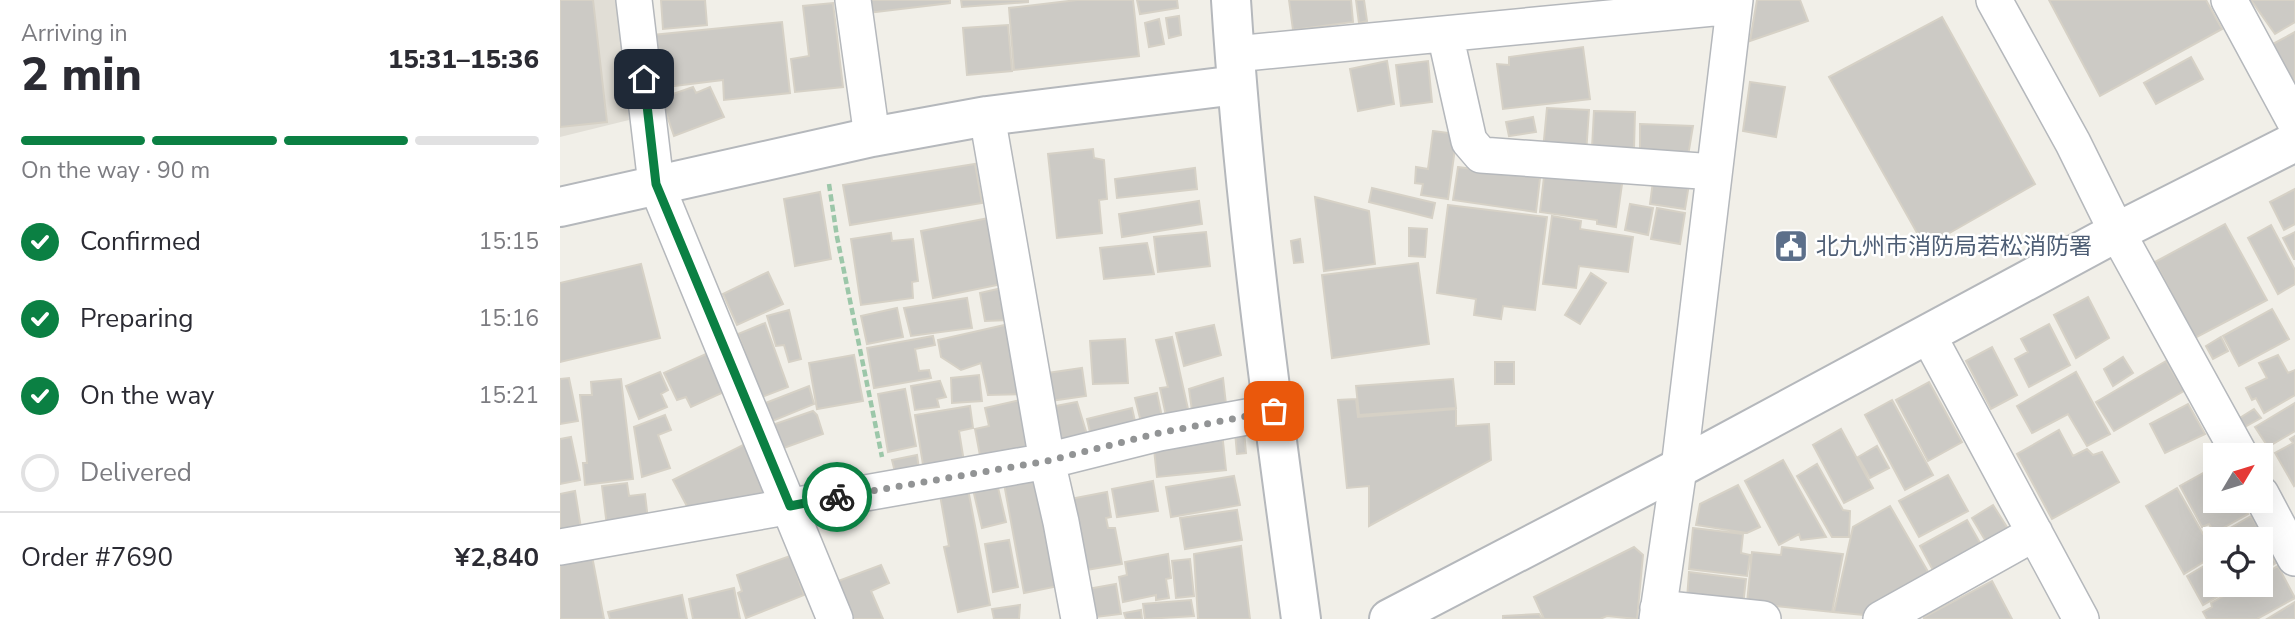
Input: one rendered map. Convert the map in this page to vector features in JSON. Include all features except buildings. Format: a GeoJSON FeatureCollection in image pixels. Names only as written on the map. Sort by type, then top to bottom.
{"type":"FeatureCollection","features":[{"type":"Feature","properties":{"kind":"street"},"geometry":{"type":"LineString","coordinates":[[634,0],[656,184],[835,619]]}},
{"type":"Feature","properties":{"kind":"street"},"geometry":{"type":"LineString","coordinates":[[853,0],[872,136]]}},
{"type":"Feature","properties":{"kind":"street"},"geometry":{"type":"LineString","coordinates":[[1231,0],[1236,69],[1274,411],[1301,619]]}},
{"type":"Feature","properties":{"kind":"street"},"geometry":{"type":"LineString","coordinates":[[1994,0],[2233,443]]}},
{"type":"Feature","properties":{"kind":"street"},"geometry":{"type":"LineString","coordinates":[[2229,0],[2295,122]]}},
{"type":"Feature","properties":{"kind":"street"},"geometry":{"type":"LineString","coordinates":[[560,207],[872,136],[1236,69],[1445,34],[1735,3],[1679,468],[1658,614],[1763,619]]}},
{"type":"Feature","properties":{"kind":"street"},"geometry":{"type":"LineString","coordinates":[[1445,34],[1469,141],[1481,155],[1714,172]]}},
{"type":"Feature","properties":{"kind":"street"},"geometry":{"type":"LineString","coordinates":[[987,116],[1047,461],[1079,619]]}},
{"type":"Feature","properties":{"kind":"street"},"geometry":{"type":"LineString","coordinates":[[1389,619],[1679,468],[2117,232],[2295,142]]}},
{"type":"Feature","properties":{"kind":"street"},"geometry":{"type":"LineString","coordinates":[[1927,335],[2081,619]]}},
{"type":"Feature","properties":{"kind":"street"},"geometry":{"type":"LineString","coordinates":[[560,547],[1047,461],[1159,433],[1274,411]]}},
{"type":"Feature","properties":{"kind":"street"},"geometry":{"type":"LineString","coordinates":[[2271,513],[2295,558]]}},
{"type":"Feature","properties":{"kind":"street"},"geometry":{"type":"LineString","coordinates":[[1881,619],[2035,533]]}},
{"type":"Feature","properties":{"kind":"path"},"geometry":{"type":"LineString","coordinates":[[823,149],[837,237],[889,488]]}},
{"type":"Feature","properties":{"kind":"shaded area"},"geometry":{"type":"Polygon","coordinates":[[[560,0],[617,0],[629,120],[560,137],[560,0]]]}},
{"type":"Feature","properties":{"kind":"way so far"},"geometry":{"type":"LineString","coordinates":[[837,497],[1047,461],[1159,433],[1274,411]]}},
{"type":"Feature","properties":{"kind":"place","name":"北九州市消防局若松消防署"},"geometry":{"type":"Point","coordinates":[1791,246]}},
{"type":"Feature","properties":{"kind":"route"},"geometry":{"type":"LineString","coordinates":[[644,79],[656,184],[790,506],[837,497]]}}]}
